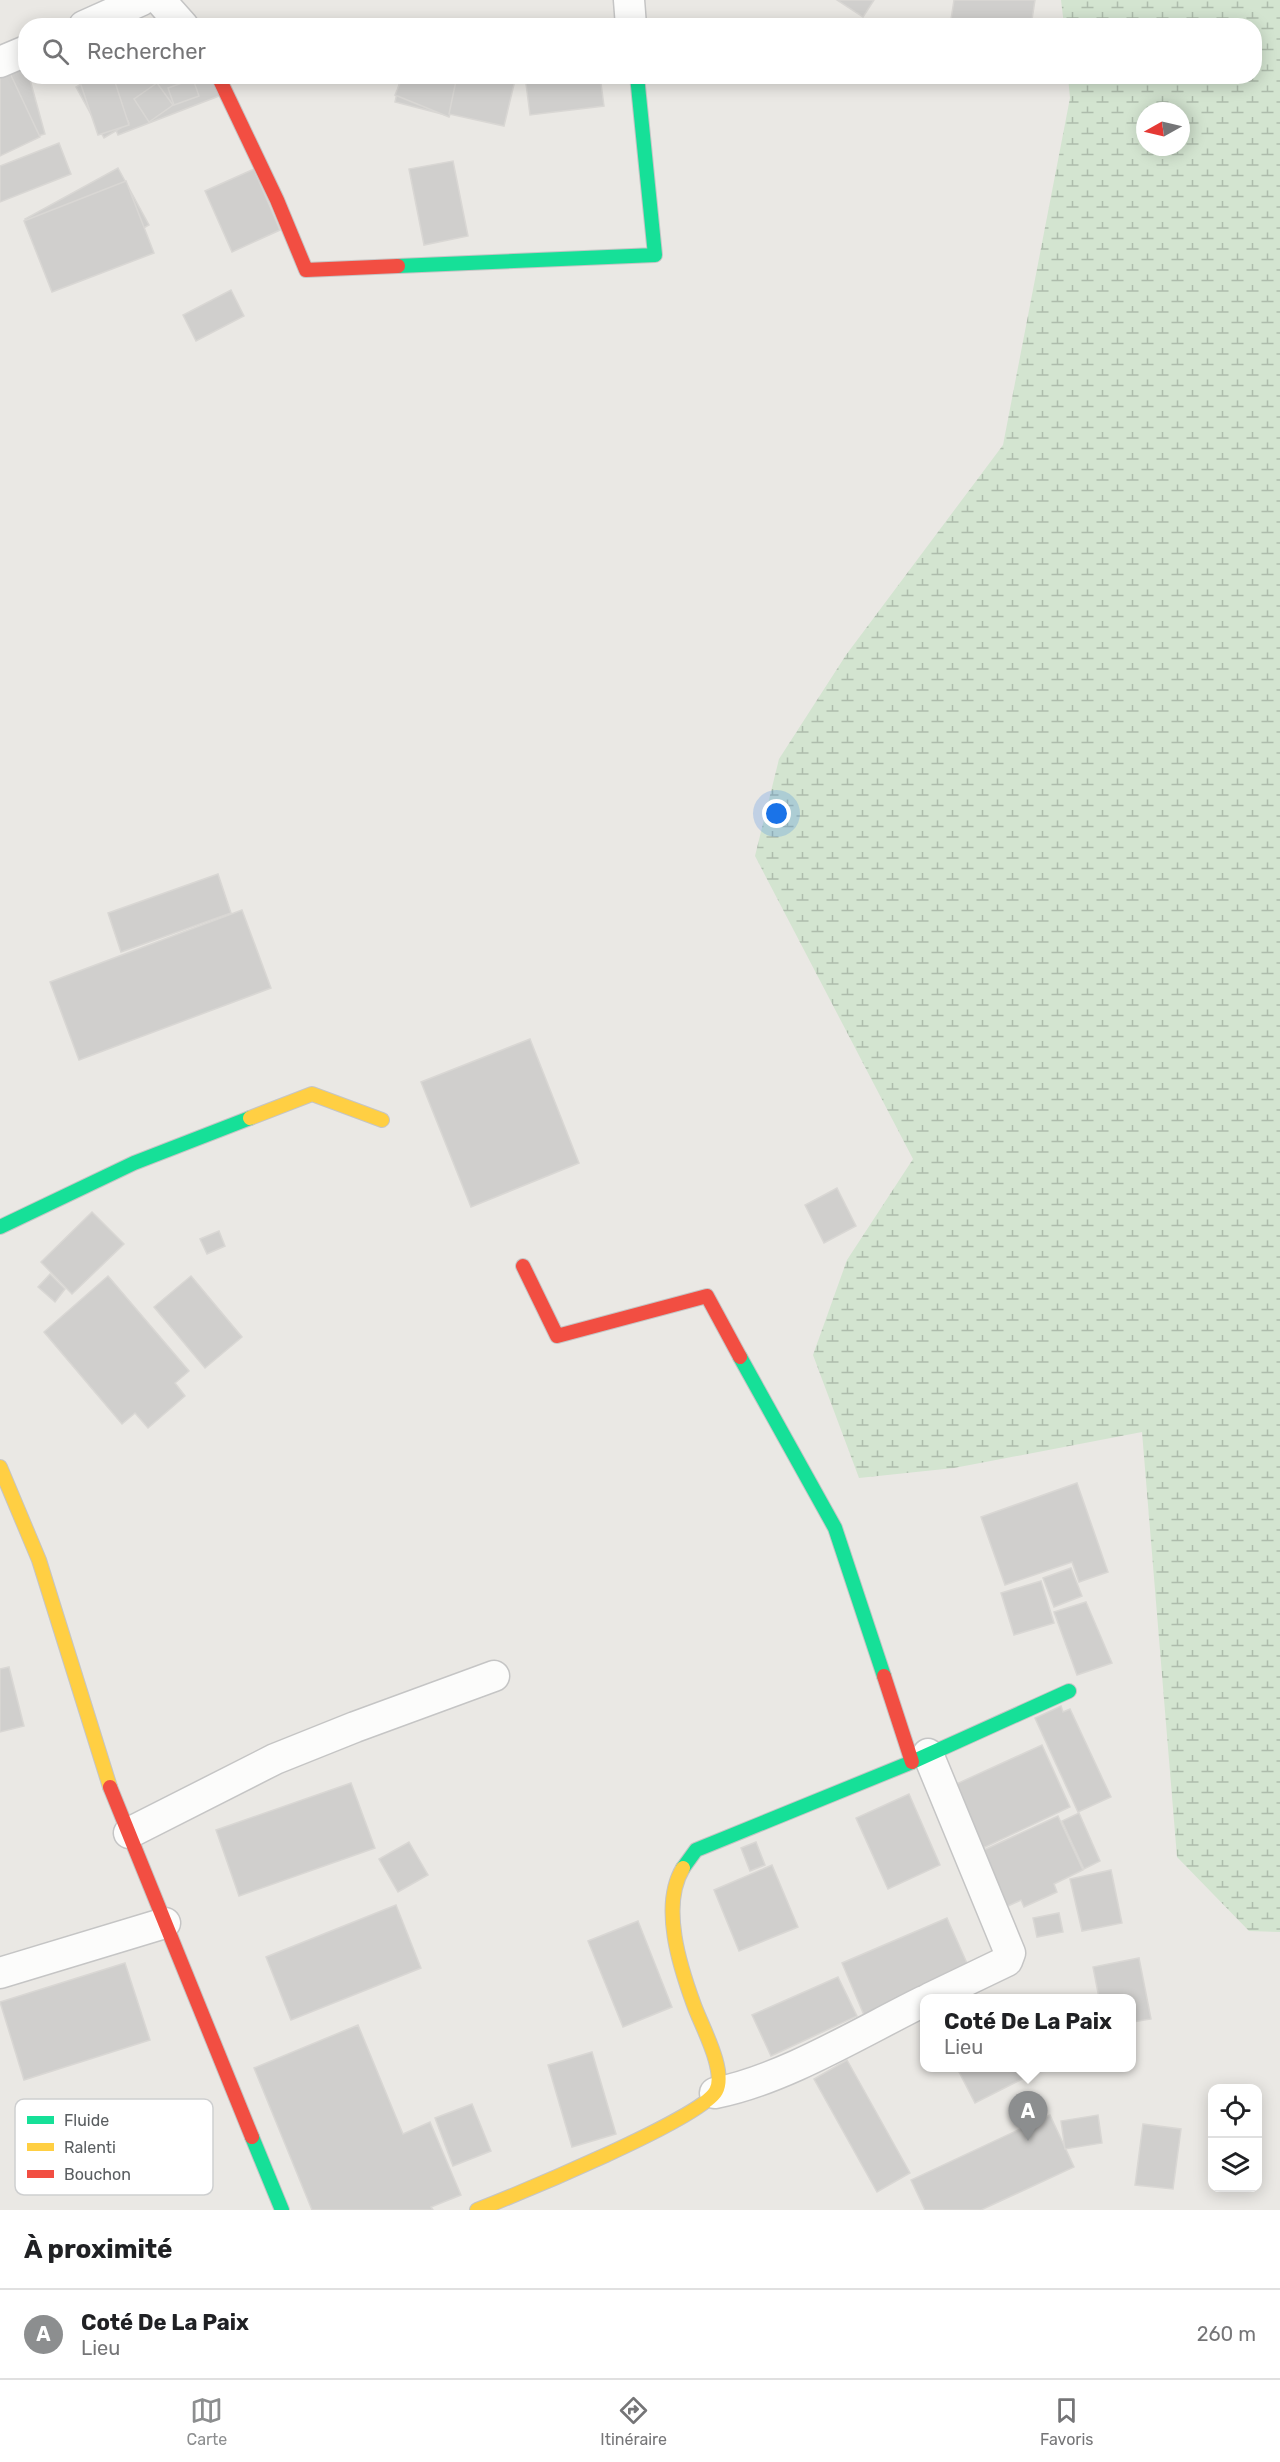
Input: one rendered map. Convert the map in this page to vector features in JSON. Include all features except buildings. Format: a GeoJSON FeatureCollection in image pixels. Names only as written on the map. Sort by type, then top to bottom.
{"type":"FeatureCollection","features":[{"type":"Feature","properties":{"kind":"street"},"geometry":{"type":"LineString","coordinates":[[102,18],[142,0]]}},
{"type":"Feature","properties":{"kind":"street"},"geometry":{"type":"LineString","coordinates":[[160,0],[176,18]]}},
{"type":"Feature","properties":{"kind":"street"},"geometry":{"type":"LineString","coordinates":[[629,0],[630,18]]}},
{"type":"Feature","properties":{"kind":"street"},"geometry":{"type":"LineString","coordinates":[[0,62],[18,54]]}},
{"type":"Feature","properties":{"kind":"street"},"geometry":{"type":"LineString","coordinates":[[222,84],[278,200],[306,270],[655,255],[638,84]]}},
{"type":"Feature","properties":{"kind":"street"},"geometry":{"type":"LineString","coordinates":[[0,1227],[134,1163],[312,1094],[382,1120]]}},
{"type":"Feature","properties":{"kind":"street"},"geometry":{"type":"LineString","coordinates":[[523,1266],[557,1336],[707,1296],[835,1528],[920,1758],[1010,1953],[1007,1960],[938,1994]]}},
{"type":"Feature","properties":{"kind":"street"},"geometry":{"type":"LineString","coordinates":[[0,1467],[39,1560],[114,1799],[282,2210]]}},
{"type":"Feature","properties":{"kind":"street"},"geometry":{"type":"LineString","coordinates":[[129,1833],[275,1760],[355,1727],[494,1676]]}},
{"type":"Feature","properties":{"kind":"street"},"geometry":{"type":"LineString","coordinates":[[477,2210],[666,2126],[707,2102],[715,2093],[719,2083],[717,2067],[691,1997],[675,1929],[674,1907],[680,1874],[696,1850],[920,1758],[1069,1691]]}},
{"type":"Feature","properties":{"kind":"street"},"geometry":{"type":"LineString","coordinates":[[0,1973],[165,1923]]}},
{"type":"Feature","properties":{"kind":"street"},"geometry":{"type":"LineString","coordinates":[[715,2093],[739,2089],[769,2076],[920,2003]]}},
{"type":"Feature","properties":{"kind":"green space"},"geometry":{"type":"Polygon","coordinates":[[[1061,0],[1280,0],[1280,1932],[1249,1931],[1177,1857],[1142,1432],[954,1468],[859,1478],[813,1355],[847,1260],[913,1159],[755,856],[779,759],[846,655],[1003,445],[1070,98],[1069,84],[1262,84],[1262,18],[1063,18],[1061,0]]]}},
{"type":"Feature","properties":{"kind":"traffic: fast"},"geometry":{"type":"LineString","coordinates":[[398,266],[655,255],[638,84]]}},
{"type":"Feature","properties":{"kind":"traffic: fast"},"geometry":{"type":"LineString","coordinates":[[0,1227],[134,1163],[250,1118]]}},
{"type":"Feature","properties":{"kind":"traffic: fast"},"geometry":{"type":"LineString","coordinates":[[740,1357],[835,1528],[884,1676]]}},
{"type":"Feature","properties":{"kind":"traffic: fast"},"geometry":{"type":"LineString","coordinates":[[683,1868],[696,1850],[912,1762],[1069,1691]]}},
{"type":"Feature","properties":{"kind":"traffic: fast"},"geometry":{"type":"LineString","coordinates":[[252,2137],[282,2210]]}},
{"type":"Feature","properties":{"kind":"traffic: slow"},"geometry":{"type":"LineString","coordinates":[[250,1118],[312,1094],[382,1120]]}},
{"type":"Feature","properties":{"kind":"traffic: slow"},"geometry":{"type":"LineString","coordinates":[[0,1467],[39,1560],[110,1787]]}},
{"type":"Feature","properties":{"kind":"traffic: slow"},"geometry":{"type":"LineString","coordinates":[[477,2210],[644,2137],[703,2104],[716,2091],[718,2082],[716,2060],[697,2014],[678,1955],[675,1937],[673,1900],[676,1883],[683,1868]]}},
{"type":"Feature","properties":{"kind":"traffic: jam"},"geometry":{"type":"LineString","coordinates":[[222,84],[277,200],[306,270],[398,266]]}},
{"type":"Feature","properties":{"kind":"traffic: jam"},"geometry":{"type":"LineString","coordinates":[[523,1266],[557,1336],[707,1296],[740,1357]]}},
{"type":"Feature","properties":{"kind":"traffic: jam"},"geometry":{"type":"LineString","coordinates":[[884,1676],[912,1762]]}},
{"type":"Feature","properties":{"kind":"traffic: jam"},"geometry":{"type":"LineString","coordinates":[[110,1787],[252,2137]]}},
{"type":"Feature","properties":{"kind":"place","name":"Coté De La Paix"},"geometry":{"type":"Point","coordinates":[1028,2141]}}]}
